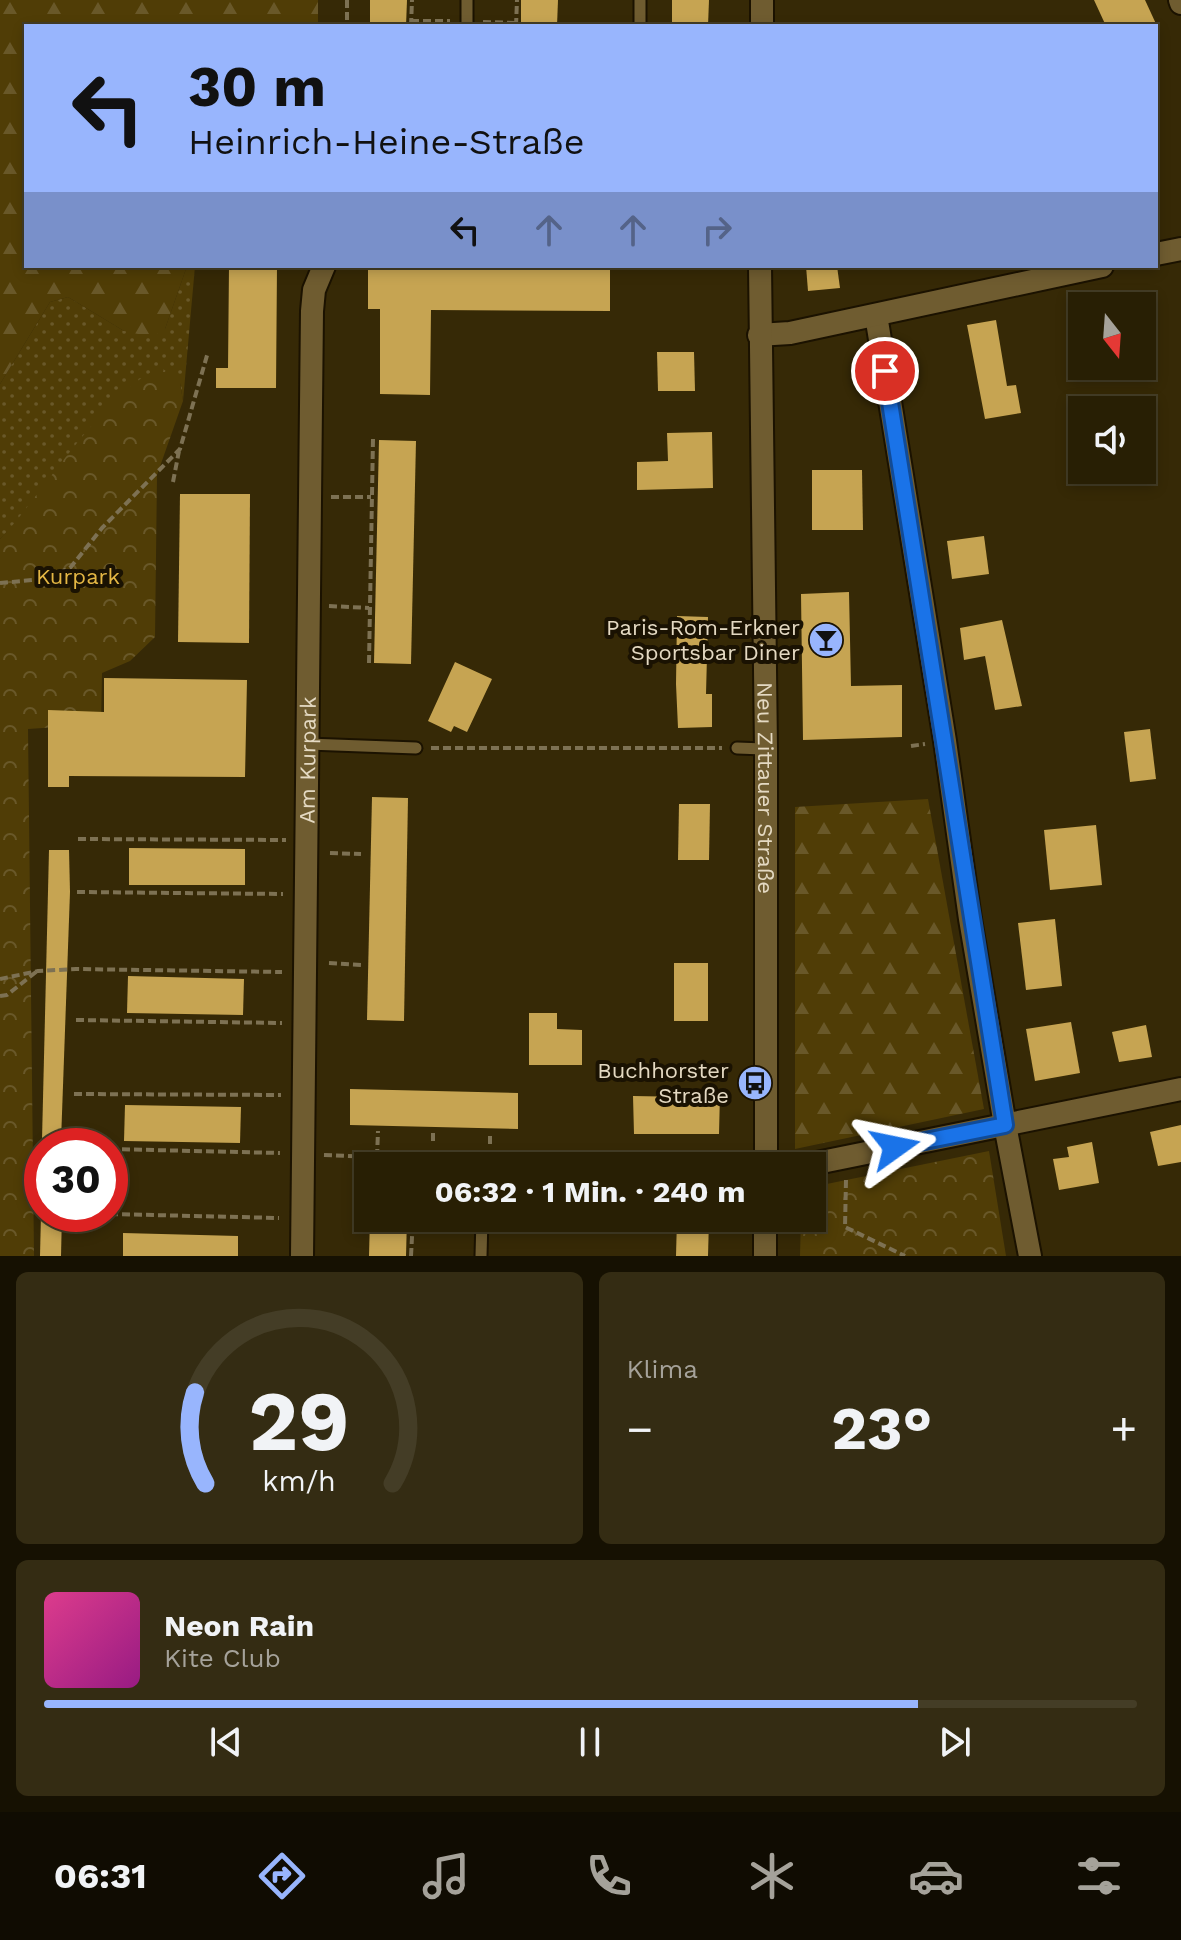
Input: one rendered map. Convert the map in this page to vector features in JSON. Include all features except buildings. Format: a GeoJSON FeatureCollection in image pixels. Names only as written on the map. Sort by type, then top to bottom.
{"type":"FeatureCollection","features":[{"type":"Feature","properties":{"kind":"street"},"geometry":{"type":"LineString","coordinates":[[762,0],[762,24]]}},
{"type":"Feature","properties":{"kind":"street"},"geometry":{"type":"LineString","coordinates":[[1158,254],[1181,249]]}},
{"type":"Feature","properties":{"kind":"street","name":"Am Kurpark"},"geometry":{"type":"LineString","coordinates":[[302,1256],[312,311],[314,290],[323,268]]}},
{"type":"Feature","properties":{"kind":"street","name":"Neu Zittauer Straße"},"geometry":{"type":"LineString","coordinates":[[760,268],[766,749],[766,1152]]}},
{"type":"Feature","properties":{"kind":"street"},"geometry":{"type":"LineString","coordinates":[[759,335],[790,333],[1093,268]]}},
{"type":"Feature","properties":{"kind":"street"},"geometry":{"type":"LineString","coordinates":[[876,315],[1005,1125],[1030,1256]]}},
{"type":"Feature","properties":{"kind":"street"},"geometry":{"type":"LineString","coordinates":[[826,1161],[1181,1089]]}},
{"type":"Feature","properties":{"kind":"street"},"geometry":{"type":"LineString","coordinates":[[765,1232],[765,1256]]}},
{"type":"Feature","properties":{"kind":"lane"},"geometry":{"type":"LineString","coordinates":[[467,0],[467,24]]}},
{"type":"Feature","properties":{"kind":"lane"},"geometry":{"type":"LineString","coordinates":[[640,0],[640,24]]}},
{"type":"Feature","properties":{"kind":"lane"},"geometry":{"type":"LineString","coordinates":[[308,744],[416,748]]}},
{"type":"Feature","properties":{"kind":"lane"},"geometry":{"type":"LineString","coordinates":[[737,748],[766,749]]}},
{"type":"Feature","properties":{"kind":"lane"},"geometry":{"type":"LineString","coordinates":[[481,1256],[482,1232]]}},
{"type":"Feature","properties":{"kind":"path"},"geometry":{"type":"LineString","coordinates":[[347,0],[347,24]]}},
{"type":"Feature","properties":{"kind":"path"},"geometry":{"type":"LineString","coordinates":[[411,24],[412,0]]}},
{"type":"Feature","properties":{"kind":"path"},"geometry":{"type":"LineString","coordinates":[[516,24],[517,0]]}},
{"type":"Feature","properties":{"kind":"path"},"geometry":{"type":"LineString","coordinates":[[173,482],[208,352]]}},
{"type":"Feature","properties":{"kind":"path"},"geometry":{"type":"LineString","coordinates":[[369,663],[373,439]]}},
{"type":"Feature","properties":{"kind":"path"},"geometry":{"type":"LineString","coordinates":[[0,583],[43,579],[70,568],[102,528],[180,449]]}},
{"type":"Feature","properties":{"kind":"path"},"geometry":{"type":"LineString","coordinates":[[343,497],[371,497]]}},
{"type":"Feature","properties":{"kind":"path"},"geometry":{"type":"LineString","coordinates":[[339,606],[370,608]]}},
{"type":"Feature","properties":{"kind":"path"},"geometry":{"type":"LineString","coordinates":[[416,748],[737,748]]}},
{"type":"Feature","properties":{"kind":"path"},"geometry":{"type":"LineString","coordinates":[[78,839],[288,840]]}},
{"type":"Feature","properties":{"kind":"path"},"geometry":{"type":"LineString","coordinates":[[324,853],[361,854]]}},
{"type":"Feature","properties":{"kind":"path"},"geometry":{"type":"LineString","coordinates":[[157,886],[157,893]]}},
{"type":"Feature","properties":{"kind":"path"},"geometry":{"type":"LineString","coordinates":[[77,892],[215,890],[288,894]]}},
{"type":"Feature","properties":{"kind":"path"},"geometry":{"type":"LineString","coordinates":[[322,963],[362,965]]}},
{"type":"Feature","properties":{"kind":"path"},"geometry":{"type":"LineString","coordinates":[[0,979],[38,971],[288,972]]}},
{"type":"Feature","properties":{"kind":"path"},"geometry":{"type":"LineString","coordinates":[[0,996],[7,995],[38,971]]}},
{"type":"Feature","properties":{"kind":"path"},"geometry":{"type":"LineString","coordinates":[[156,1015],[156,1022]]}},
{"type":"Feature","properties":{"kind":"path"},"geometry":{"type":"LineString","coordinates":[[76,1020],[156,1022],[213,1019],[288,1024]]}},
{"type":"Feature","properties":{"kind":"path"},"geometry":{"type":"LineString","coordinates":[[74,1094],[287,1095]]}},
{"type":"Feature","properties":{"kind":"path"},"geometry":{"type":"LineString","coordinates":[[377,1152],[378,1131]]}},
{"type":"Feature","properties":{"kind":"path"},"geometry":{"type":"LineString","coordinates":[[128,1149],[354,1156]]}},
{"type":"Feature","properties":{"kind":"path"},"geometry":{"type":"LineString","coordinates":[[846,1173],[845,1227],[905,1256]]}},
{"type":"Feature","properties":{"kind":"path"},"geometry":{"type":"LineString","coordinates":[[128,1214],[286,1218]]}},
{"type":"Feature","properties":{"kind":"path"},"geometry":{"type":"LineString","coordinates":[[411,1256],[412,1232]]}},
{"type":"Feature","properties":{"kind":"green space"},"geometry":{"type":"Polygon","coordinates":[[[0,0],[318,0],[318,24],[24,24],[24,268],[186,268],[165,329],[152,337],[124,331],[68,297],[50,302],[0,384],[0,0]]]}},
{"type":"Feature","properties":{"kind":"green space"},"geometry":{"type":"Polygon","coordinates":[[[186,268],[195,268],[183,401],[180,383],[0,539],[0,384],[50,302],[68,297],[124,331],[165,329],[186,268]]]}},
{"type":"Feature","properties":{"kind":"green space","name":"Kurpark"},"geometry":{"type":"Polygon","coordinates":[[[162,368],[180,383],[183,401],[157,475],[155,637],[130,661],[102,673],[101,724],[28,729],[33,1128],[24,1128],[24,1232],[34,1232],[34,1256],[0,1256],[0,539],[99,418],[120,395],[142,378],[162,368]]]}},
{"type":"Feature","properties":{"kind":"green space"},"geometry":{"type":"Polygon","coordinates":[[[928,799],[984,1109],[795,1149],[795,807],[928,799]]]}},
{"type":"Feature","properties":{"kind":"green space"},"geometry":{"type":"Polygon","coordinates":[[[989,1151],[1006,1256],[800,1256],[801,1232],[826,1232],[826,1184],[989,1151]]]}},
{"type":"Feature","properties":{"kind":"place","name":"Paris-Rom-Erkner Sportsbar Diner"},"geometry":{"type":"Point","coordinates":[826,640]}},
{"type":"Feature","properties":{"kind":"place","name":"Buchhorster Straße"},"geometry":{"type":"Point","coordinates":[755,1083]}},
{"type":"Feature","properties":{"kind":"route"},"geometry":{"type":"LineString","coordinates":[[885,371],[1005,1125],[895,1147]]}}]}
